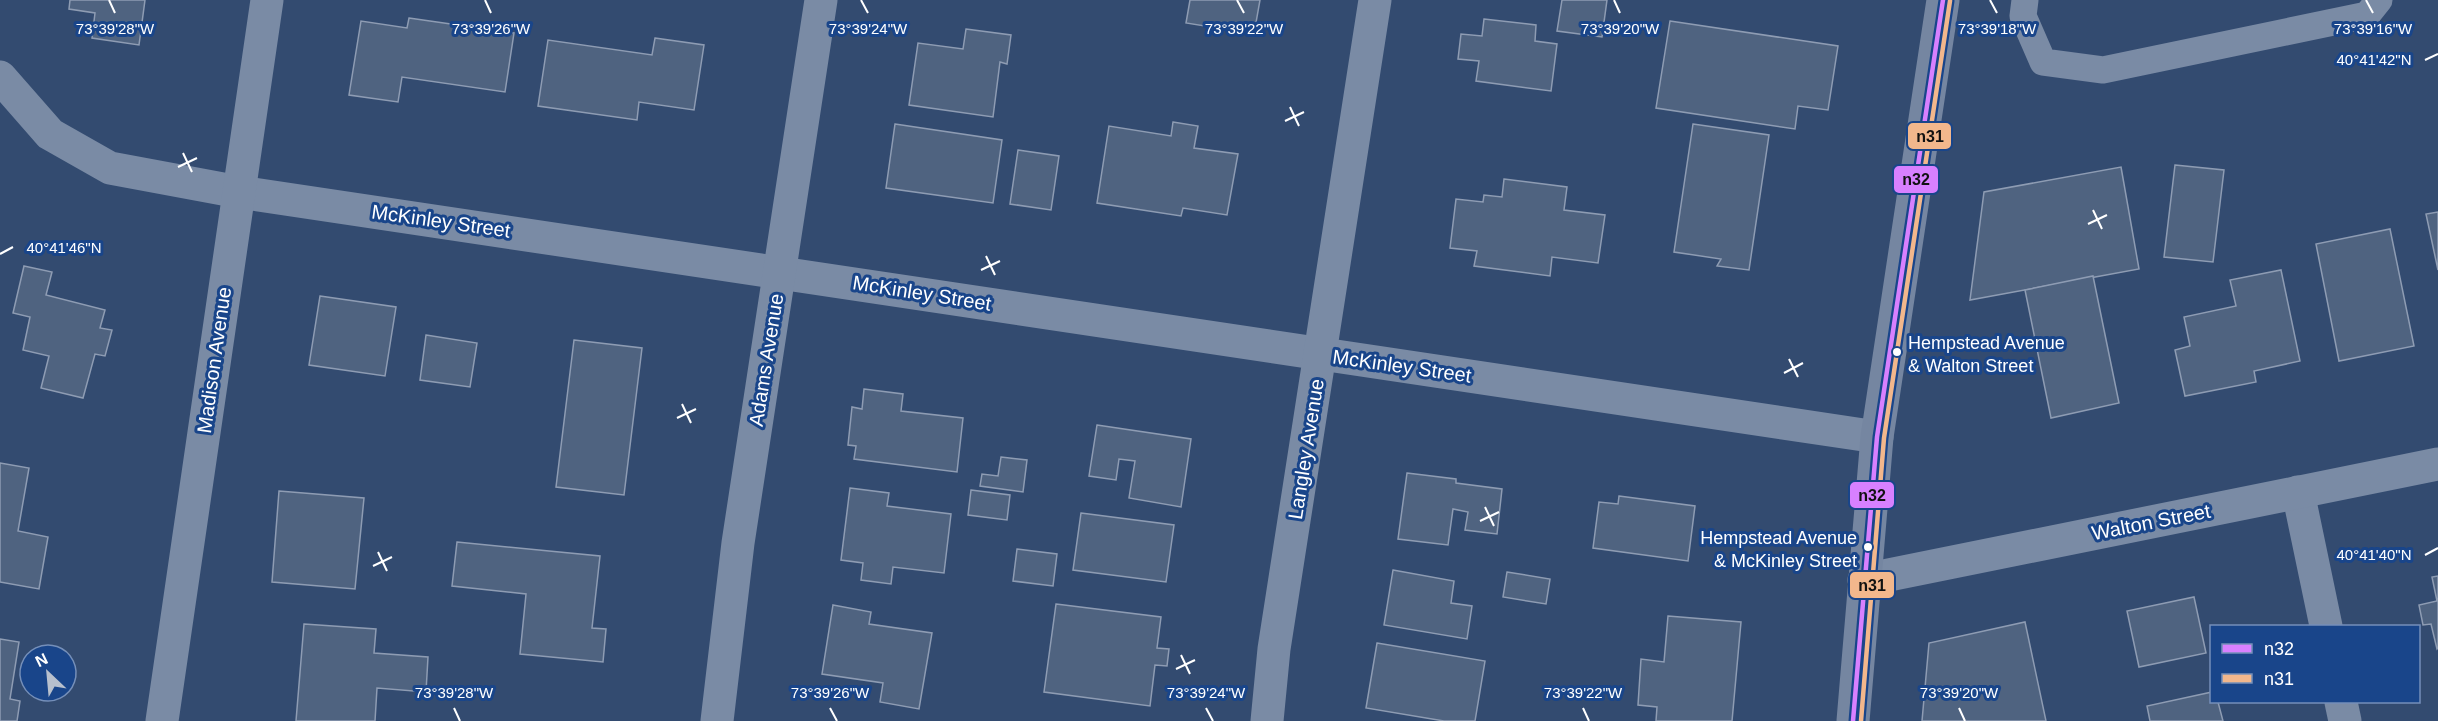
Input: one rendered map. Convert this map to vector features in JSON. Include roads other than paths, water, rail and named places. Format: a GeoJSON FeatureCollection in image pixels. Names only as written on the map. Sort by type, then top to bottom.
{"type":"FeatureCollection","features":[{"type":"Feature","properties":{"kind":"main road"},"geometry":{"type":"LineString","coordinates":[[1853,721],[1877,436],[1943,0]]}},
{"type":"Feature","properties":{"kind":"street","name":"Madison Avenue"},"geometry":{"type":"LineString","coordinates":[[162,721],[267,0]]}},
{"type":"Feature","properties":{"kind":"street","name":"Adams Avenue"},"geometry":{"type":"LineString","coordinates":[[717,721],[738,543],[821,0]]}},
{"type":"Feature","properties":{"kind":"street","name":"Langley Avenue"},"geometry":{"type":"LineString","coordinates":[[1267,721],[1274,649],[1374,0]]}},
{"type":"Feature","properties":{"kind":"street","name":"McKinley Street"},"geometry":{"type":"LineString","coordinates":[[0,77],[50,134],[110,168],[239,192],[1877,436]]}},
{"type":"Feature","properties":{"kind":"street","name":"Walton Street"},"geometry":{"type":"LineString","coordinates":[[1864,580],[2438,464]]}},
{"type":"Feature","properties":{"kind":"street"},"geometry":{"type":"LineString","coordinates":[[2298,492],[2326,625]]}},
{"type":"Feature","properties":{"kind":"street"},"geometry":{"type":"LineString","coordinates":[[2341,703],[2345,721]]}},
{"type":"Feature","properties":{"kind":"lane"},"geometry":{"type":"LineString","coordinates":[[2025,0],[2023,16],[2043,62],[2103,70],[2367,15],[2379,0]]}},
{"type":"Feature","properties":{"kind":"place","name":"Hempstead Avenue & Walton Street"},"geometry":{"type":"Point","coordinates":[1897,352]}},
{"type":"Feature","properties":{"kind":"place","name":"Hempstead Avenue & McKinley Street"},"geometry":{"type":"Point","coordinates":[1868,547]}}]}
